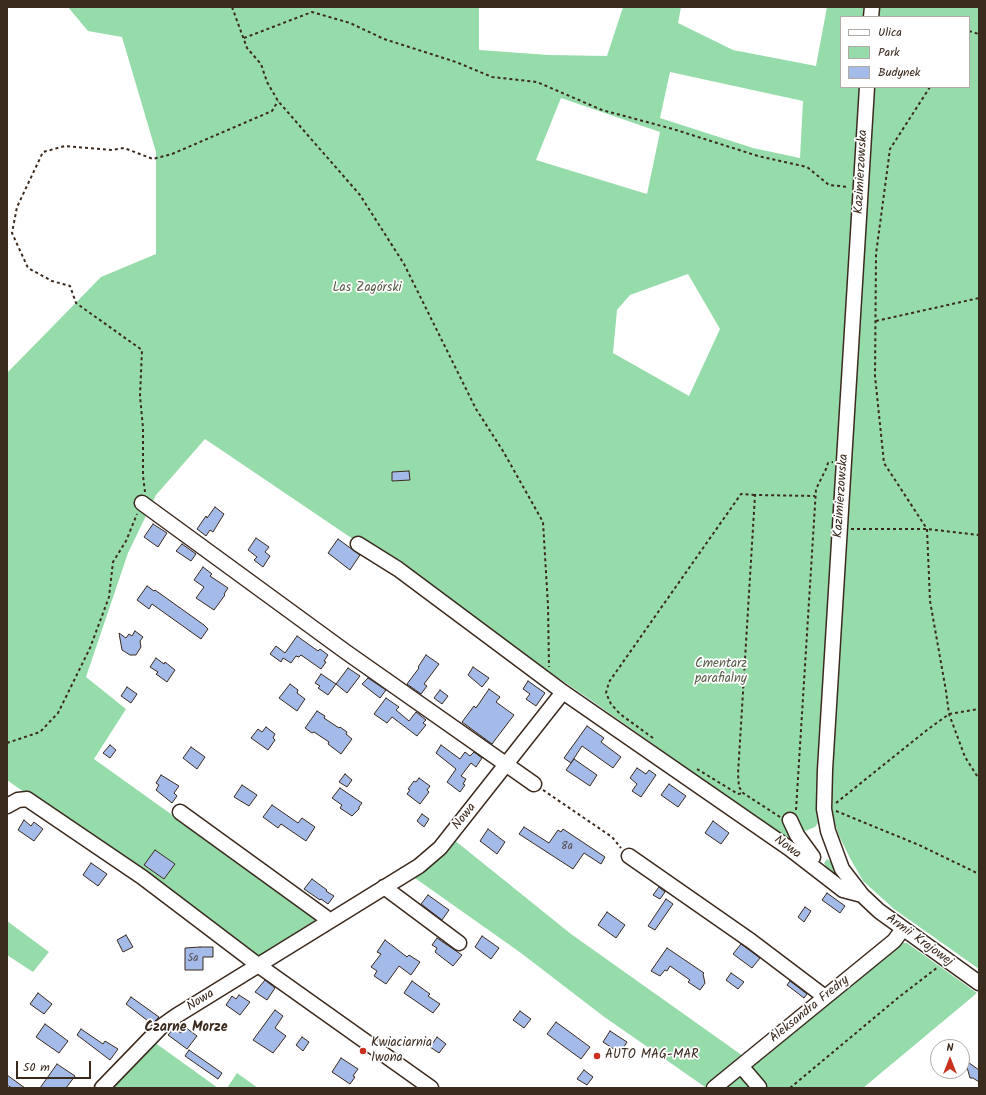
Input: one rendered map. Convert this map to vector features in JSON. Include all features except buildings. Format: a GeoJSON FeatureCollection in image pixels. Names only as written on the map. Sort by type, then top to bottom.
{"type":"FeatureCollection","features":[{"type":"Feature","properties":{"kind":"street","name":"Kazimierzowska"},"geometry":{"type":"LineString","coordinates":[[862,895],[842,869],[828,831],[824,809],[825,770],[867,88]]}},
{"type":"Feature","properties":{"kind":"street"},"geometry":{"type":"LineString","coordinates":[[142,503],[346,652],[534,784]]}},
{"type":"Feature","properties":{"kind":"street"},"geometry":{"type":"LineString","coordinates":[[358,544],[398,569],[563,692]]}},
{"type":"Feature","properties":{"kind":"street","name":"Nowa"},"geometry":{"type":"LineString","coordinates":[[102,1088],[167,1023],[419,866],[440,848],[563,692],[810,860],[843,890],[862,895]]}},
{"type":"Feature","properties":{"kind":"street"},"geometry":{"type":"LineString","coordinates":[[7,806],[18,800],[27,799],[142,877],[258,965],[431,1088]]}},
{"type":"Feature","properties":{"kind":"street"},"geometry":{"type":"LineString","coordinates":[[180,812],[325,917],[328,922]]}},
{"type":"Feature","properties":{"kind":"street"},"geometry":{"type":"LineString","coordinates":[[790,820],[810,860]]}},
{"type":"Feature","properties":{"kind":"street","name":"Nowa"},"geometry":{"type":"LineString","coordinates":[[810,860],[833,846]]}},
{"type":"Feature","properties":{"kind":"street"},"geometry":{"type":"LineString","coordinates":[[629,856],[751,941],[825,997]]}},
{"type":"Feature","properties":{"kind":"street"},"geometry":{"type":"LineString","coordinates":[[384,887],[459,943]]}},
{"type":"Feature","properties":{"kind":"street","name":"Armii Krajowej"},"geometry":{"type":"LineString","coordinates":[[862,895],[879,912],[979,983]]}},
{"type":"Feature","properties":{"kind":"street","name":"Aleksandra Fredry"},"geometry":{"type":"LineString","coordinates":[[714,1088],[894,941],[903,929]]}},
{"type":"Feature","properties":{"kind":"street"},"geometry":{"type":"LineString","coordinates":[[741,1066],[759,1087]]}},
{"type":"Feature","properties":{"kind":"path"},"geometry":{"type":"LineString","coordinates":[[232,7],[247,48],[261,64],[267,82],[278,101],[360,195],[404,264],[476,409],[503,451],[543,522],[548,606],[549,682]]}},
{"type":"Feature","properties":{"kind":"path"},"geometry":{"type":"LineString","coordinates":[[244,38],[312,12],[350,23],[384,39],[456,62],[492,77],[537,82],[602,110],[674,129],[758,156],[808,167],[829,185],[861,188]]}},
{"type":"Feature","properties":{"kind":"path"},"geometry":{"type":"LineString","coordinates":[[929,88],[890,149],[876,254],[875,376],[884,463],[927,529],[930,601],[949,714],[965,757],[979,779]]}},
{"type":"Feature","properties":{"kind":"path"},"geometry":{"type":"LineString","coordinates":[[7,743],[40,732],[58,713],[90,648],[109,597],[113,562],[126,541],[142,503],[145,491],[143,476],[143,428],[140,396],[142,350],[76,303],[70,286],[52,281],[28,268],[12,233],[17,207],[43,152],[65,146],[112,150],[124,148],[153,159],[172,154],[272,110],[278,101]]}},
{"type":"Feature","properties":{"kind":"path"},"geometry":{"type":"LineString","coordinates":[[876,321],[979,298]]}},
{"type":"Feature","properties":{"kind":"path"},"geometry":{"type":"LineString","coordinates":[[755,495],[738,774],[740,787],[743,793],[782,818],[790,820],[796,818],[816,489],[828,463],[844,461]]}},
{"type":"Feature","properties":{"kind":"path"},"geometry":{"type":"LineString","coordinates":[[654,740],[620,714],[611,704],[606,693],[609,682],[741,494],[815,496]]}},
{"type":"Feature","properties":{"kind":"path"},"geometry":{"type":"LineString","coordinates":[[845,529],[927,529],[979,535]]}},
{"type":"Feature","properties":{"kind":"path"},"geometry":{"type":"LineString","coordinates":[[835,804],[949,714],[979,709]]}},
{"type":"Feature","properties":{"kind":"path"},"geometry":{"type":"LineString","coordinates":[[691,765],[738,794],[743,793]]}},
{"type":"Feature","properties":{"kind":"path"},"geometry":{"type":"LineString","coordinates":[[534,784],[612,837],[629,856]]}},
{"type":"Feature","properties":{"kind":"path"},"geometry":{"type":"LineString","coordinates":[[830,808],[919,845],[979,874]]}},
{"type":"Feature","properties":{"kind":"path"},"geometry":{"type":"LineString","coordinates":[[790,1088],[904,992],[939,966]]}},
{"type":"Feature","properties":{"kind":"green space","name":"Las Zagórski"},"geometry":{"type":"Polygon","coordinates":[[[68,7],[479,7],[479,50],[549,55],[607,56],[623,7],[681,7],[678,23],[733,50],[816,66],[827,7],[866,7],[865,16],[840,16],[840,88],[861,88],[817,780],[816,807],[818,823],[815,827],[800,833],[789,840],[585,696],[205,439],[156,495],[128,553],[86,677],[126,709],[94,759],[319,920],[257,958],[7,780],[7,373],[101,277],[156,254],[156,152],[122,37],[88,31],[68,7]],[[670,72],[660,118],[753,148],[800,158],[803,101],[670,72]],[[561,98],[536,160],[647,194],[660,132],[561,98]],[[688,274],[630,295],[617,310],[613,353],[689,396],[720,329],[688,274]]]}},
{"type":"Feature","properties":{"kind":"green space"},"geometry":{"type":"Polygon","coordinates":[[[879,7],[979,7],[979,969],[894,909],[863,881],[839,836],[830,808],[874,88],[970,88],[970,16],[878,16],[879,7]]]}},
{"type":"Feature","properties":{"kind":"green space"},"geometry":{"type":"Polygon","coordinates":[[[453,839],[571,934],[743,1056],[705,1087],[603,1016],[521,953],[412,876],[453,839]]]}},
{"type":"Feature","properties":{"kind":"green space"},"geometry":{"type":"Polygon","coordinates":[[[827,859],[832,862],[844,882],[829,872],[824,863],[827,859]]]}},
{"type":"Feature","properties":{"kind":"green space"},"geometry":{"type":"Polygon","coordinates":[[[7,921],[49,952],[33,972],[7,955],[7,921]]]}},
{"type":"Feature","properties":{"kind":"green space"},"geometry":{"type":"Polygon","coordinates":[[[907,943],[977,993],[863,1088],[723,1088],[894,947],[907,943]]]}},
{"type":"Feature","properties":{"kind":"green space"},"geometry":{"type":"Polygon","coordinates":[[[154,1042],[218,1088],[113,1088],[154,1042]]]}},
{"type":"Feature","properties":{"kind":"green space"},"geometry":{"type":"Polygon","coordinates":[[[237,1073],[258,1088],[227,1088],[237,1073]]]}},
{"type":"Feature","properties":{"kind":"place","name":"Kwiaciarnia Iwona"},"geometry":{"type":"Point","coordinates":[363,1051]}},
{"type":"Feature","properties":{"kind":"place","name":"AUTO MAG-MAR"},"geometry":{"type":"Point","coordinates":[597,1056]}},
{"type":"Feature","properties":{"kind":"district","name":"Czarne Morze"},"geometry":{"type":"Point","coordinates":[186,1029]}},
{"type":"Feature","properties":{"kind":"park label","name":"Cmentarz parafialny"},"geometry":{"type":"Point","coordinates":[721,672]}}]}
